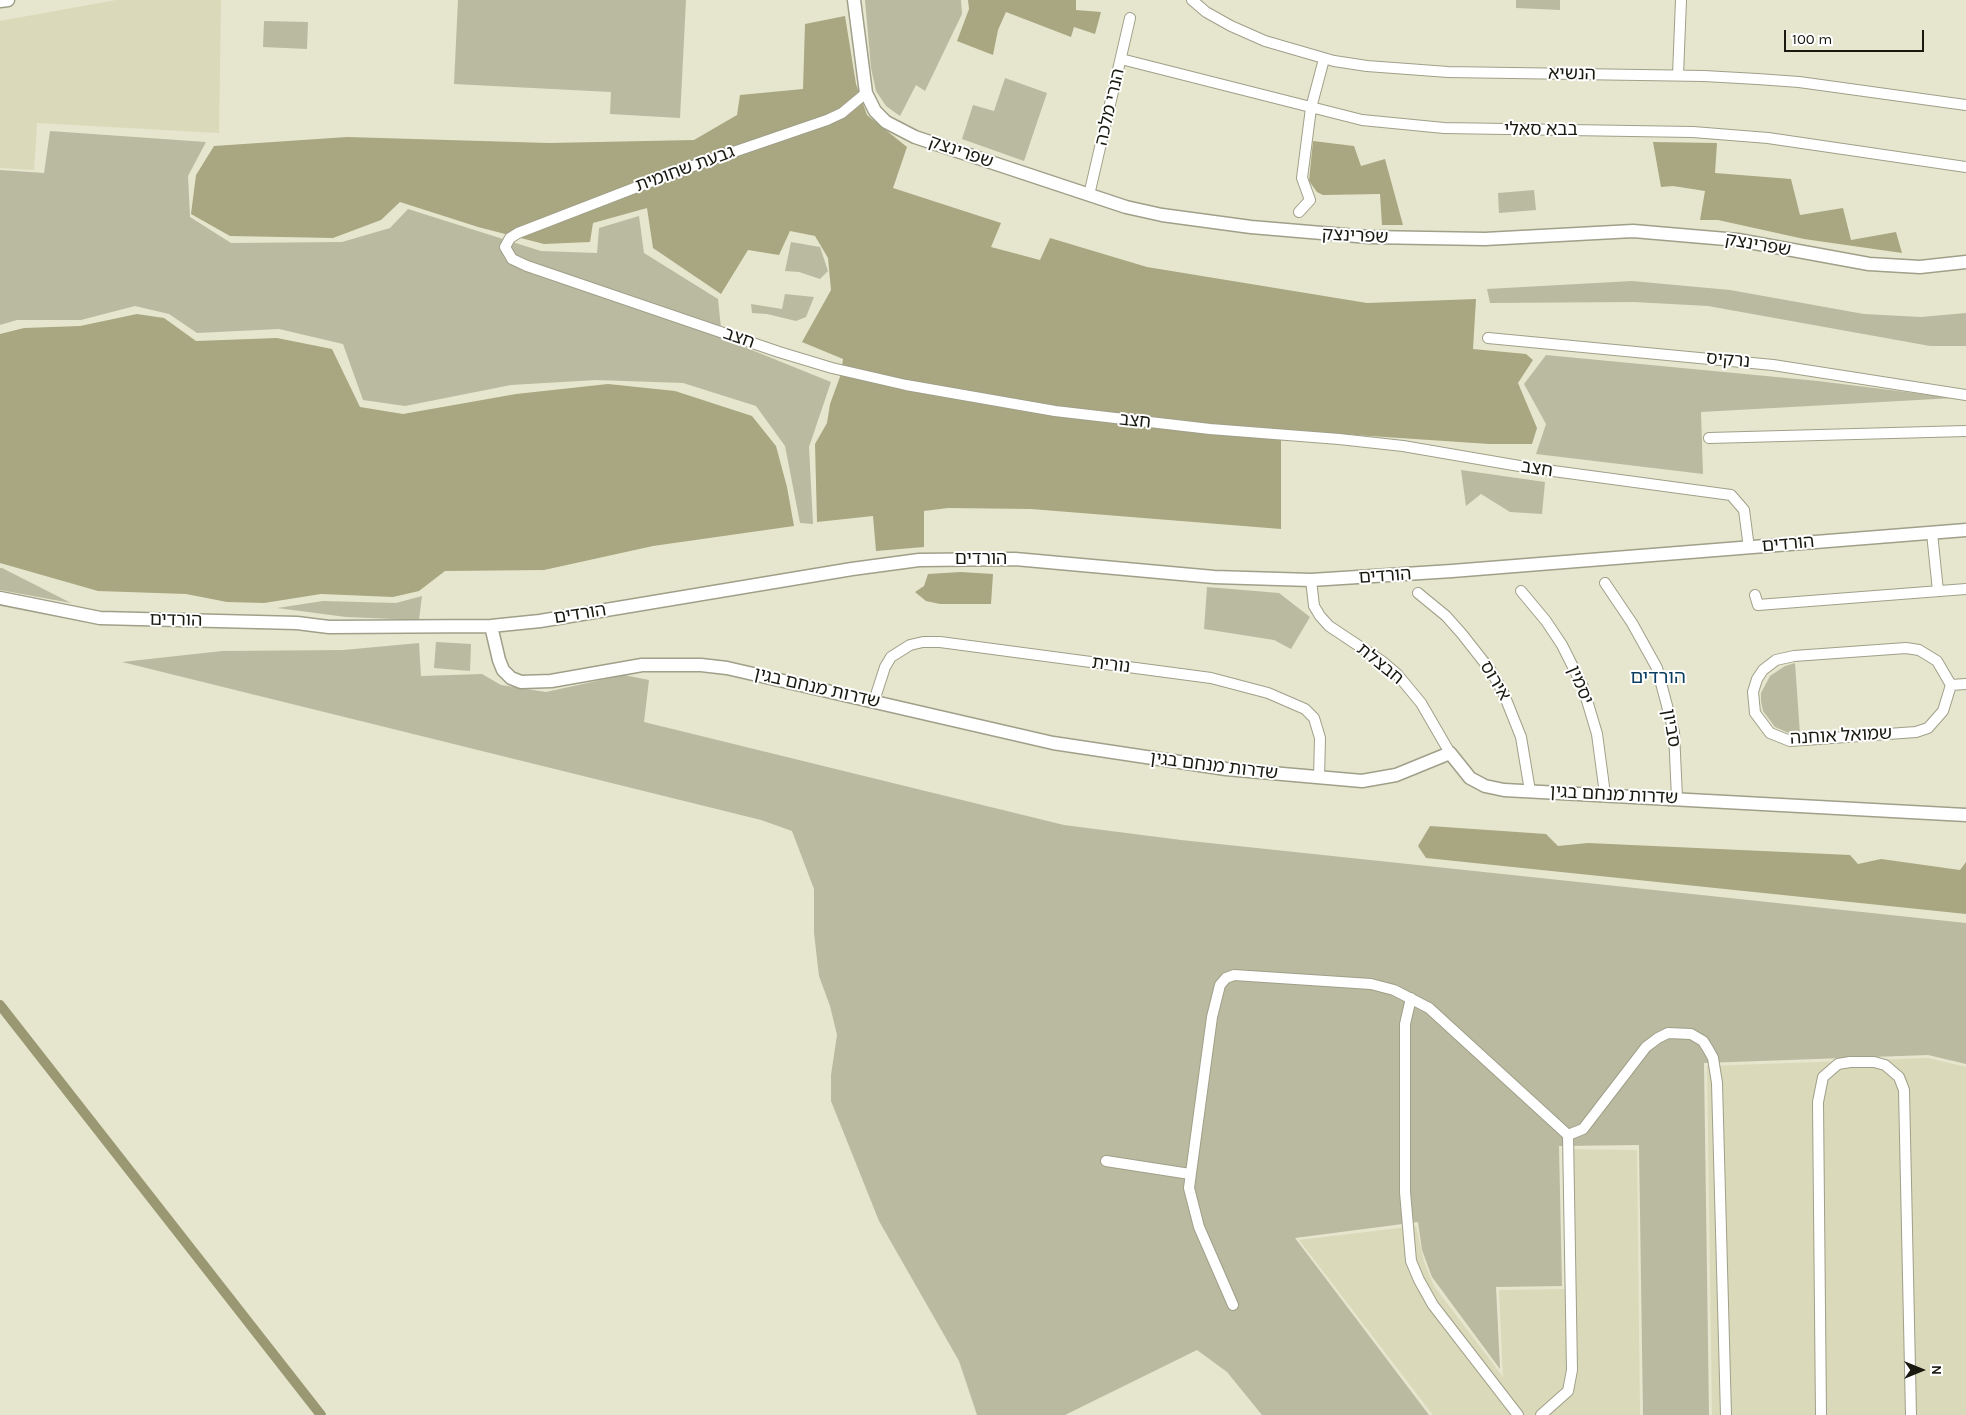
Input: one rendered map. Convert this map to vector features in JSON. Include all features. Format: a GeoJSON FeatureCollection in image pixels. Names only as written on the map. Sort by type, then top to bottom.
{"type":"FeatureCollection","features":[{"type":"Feature","properties":{"kind":"street"},"geometry":{"type":"LineString","coordinates":[[0,1],[8,0]]}},
{"type":"Feature","properties":{"kind":"street","name":"שפרינצק"},"geometry":{"type":"LineString","coordinates":[[854,0],[866,93],[875,111],[900,130],[1089,195],[1162,215],[1300,232],[1369,237],[1485,239],[1633,231],[1738,240],[1869,264],[1920,267],[1966,262]]}},
{"type":"Feature","properties":{"kind":"street","name":"הנשיא"},"geometry":{"type":"LineString","coordinates":[[1192,0],[1206,12],[1231,26],[1265,41],[1324,59],[1368,66],[1448,72],[1678,75],[1799,82],[1966,105]]}},
{"type":"Feature","properties":{"kind":"street"},"geometry":{"type":"LineString","coordinates":[[1678,75],[1681,0]]}},
{"type":"Feature","properties":{"kind":"street","name":"הנרי מלכה"},"geometry":{"type":"LineString","coordinates":[[1089,195],[1130,18]]}},
{"type":"Feature","properties":{"kind":"street","name":"בבא סאלי"},"geometry":{"type":"LineString","coordinates":[[1121,59],[1362,120],[1444,128],[1654,130],[1760,137],[1966,167]]}},
{"type":"Feature","properties":{"kind":"street"},"geometry":{"type":"LineString","coordinates":[[1299,212],[1310,200],[1302,178],[1311,108],[1324,59]]}},
{"type":"Feature","properties":{"kind":"street","name":"גבעת שחומית"},"geometry":{"type":"LineString","coordinates":[[505,247],[510,238],[518,233],[681,170],[827,120],[842,113],[866,93]]}},
{"type":"Feature","properties":{"kind":"street","name":"חצב"},"geometry":{"type":"LineString","coordinates":[[505,247],[512,259],[536,270],[786,354],[832,368],[906,385],[1054,411],[1210,429],[1403,446],[1531,468],[1731,495],[1744,510],[1749,548]]}},
{"type":"Feature","properties":{"kind":"street","name":"נרקיס"},"geometry":{"type":"LineString","coordinates":[[1488,338],[1774,364],[1966,394]]}},
{"type":"Feature","properties":{"kind":"street"},"geometry":{"type":"LineString","coordinates":[[1709,438],[1966,431]]}},
{"type":"Feature","properties":{"kind":"street","name":"הורדים"},"geometry":{"type":"LineString","coordinates":[[0,598],[100,618],[297,623],[329,626],[491,626],[540,621],[842,570],[926,560],[1015,559],[1214,576],[1311,580],[1966,530]]}},
{"type":"Feature","properties":{"kind":"street"},"geometry":{"type":"LineString","coordinates":[[1932,533],[1938,591]]}},
{"type":"Feature","properties":{"kind":"street","name":"חבצלת"},"geometry":{"type":"LineString","coordinates":[[1311,580],[1314,606],[1320,616],[1329,626],[1383,662],[1409,687],[1450,753]]}},
{"type":"Feature","properties":{"kind":"street","name":"סביון"},"geometry":{"type":"LineString","coordinates":[[1605,583],[1632,623],[1657,668],[1674,732],[1677,798]]}},
{"type":"Feature","properties":{"kind":"street"},"geometry":{"type":"LineString","coordinates":[[1755,596],[1758,605],[1966,589]]}},
{"type":"Feature","properties":{"kind":"street","name":"יסמין"},"geometry":{"type":"LineString","coordinates":[[1522,591],[1562,645],[1583,687],[1597,734],[1605,794]]}},
{"type":"Feature","properties":{"kind":"street","name":"אירוס"},"geometry":{"type":"LineString","coordinates":[[1418,593],[1446,616],[1462,634],[1491,671],[1504,692],[1521,737],[1530,791]]}},
{"type":"Feature","properties":{"kind":"street","name":"שדרות מנחם בגין"},"geometry":{"type":"LineString","coordinates":[[491,626],[503,670],[511,678],[520,682],[551,681],[642,664],[681,663],[727,668],[1052,743],[1168,761],[1344,781],[1380,779],[1396,775],[1450,753],[1470,778],[1485,786],[1530,791],[1966,815]]}},
{"type":"Feature","properties":{"kind":"street","name":"נורית"},"geometry":{"type":"LineString","coordinates":[[874,702],[885,667],[891,657],[910,645],[923,642],[940,642],[1211,678],[1268,693],[1305,709],[1314,718],[1318,727],[1319,778]]}},
{"type":"Feature","properties":{"kind":"street","name":"שמואל אוחנה"},"geometry":{"type":"LineString","coordinates":[[1906,648],[1918,650],[1937,661],[1951,685],[1943,711],[1928,728],[1916,732],[1800,741],[1784,740],[1770,733],[1756,713],[1752,692],[1763,670],[1781,658],[1906,648]]}},
{"type":"Feature","properties":{"kind":"street"},"geometry":{"type":"LineString","coordinates":[[1951,685],[1966,684]]}},
{"type":"Feature","properties":{"kind":"street"},"geometry":{"type":"LineString","coordinates":[[1233,1305],[1199,1227],[1189,1188],[1215,997],[1226,978],[1234,976],[1372,984],[1394,990],[1429,1008],[1568,1135],[1572,1370],[1568,1391],[1541,1415]]}},
{"type":"Feature","properties":{"kind":"street"},"geometry":{"type":"LineString","coordinates":[[1411,998],[1405,1024],[1405,1192],[1411,1261],[1433,1305],[1518,1415]]}},
{"type":"Feature","properties":{"kind":"street"},"geometry":{"type":"LineString","coordinates":[[1568,1135],[1583,1130],[1646,1047],[1668,1033],[1691,1034],[1703,1041],[1713,1058],[1716,1083],[1726,1415]]}},
{"type":"Feature","properties":{"kind":"street"},"geometry":{"type":"LineString","coordinates":[[1821,1415],[1818,1102],[1820,1085],[1828,1070],[1838,1064],[1874,1062],[1893,1070],[1904,1090],[1911,1415]]}},
{"type":"Feature","properties":{"kind":"street"},"geometry":{"type":"LineString","coordinates":[[1106,1161],[1190,1174]]}},
{"type":"Feature","properties":{"kind":"shaded area"},"geometry":{"type":"Polygon","coordinates":[[[116,0],[221,0],[219,133],[37,123],[34,170],[0,168],[0,21],[116,0]]]}},
{"type":"Feature","properties":{"kind":"shaded area"},"geometry":{"type":"Polygon","coordinates":[[[458,0],[686,0],[680,118],[610,114],[611,92],[454,84],[458,0]]]}},
{"type":"Feature","properties":{"kind":"shaded area"},"geometry":{"type":"Polygon","coordinates":[[[865,0],[961,0],[962,14],[925,91],[916,85],[900,116],[886,106],[876,91],[871,68],[865,0]]]}},
{"type":"Feature","properties":{"kind":"shaded area"},"geometry":{"type":"Polygon","coordinates":[[[968,0],[1076,0],[1076,10],[1101,12],[1095,34],[1074,27],[1071,37],[1006,12],[998,30],[993,55],[957,41],[969,9],[968,0]]]}},
{"type":"Feature","properties":{"kind":"shaded area"},"geometry":{"type":"Polygon","coordinates":[[[1516,0],[1560,0],[1560,10],[1516,8],[1516,0]]]}},
{"type":"Feature","properties":{"kind":"shaded area"},"geometry":{"type":"Polygon","coordinates":[[[845,16],[856,84],[867,115],[907,147],[893,188],[1001,223],[991,247],[1040,260],[1050,238],[1147,267],[1367,303],[1476,299],[1473,349],[1526,354],[1533,360],[1518,383],[1537,428],[1532,444],[1489,444],[1281,430],[1281,529],[1031,509],[948,508],[924,511],[924,547],[876,551],[873,516],[817,522],[815,444],[827,423],[830,404],[841,374],[843,359],[802,342],[831,290],[828,258],[815,236],[790,231],[779,255],[748,250],[721,294],[653,248],[647,208],[593,223],[590,242],[544,244],[478,227],[400,202],[381,220],[333,238],[230,236],[191,214],[196,175],[214,146],[347,137],[549,143],[694,140],[737,115],[740,95],[803,89],[805,24],[845,16]]]}},
{"type":"Feature","properties":{"kind":"shaded area"},"geometry":{"type":"Polygon","coordinates":[[[264,21],[308,22],[307,49],[263,47],[264,21]]]}},
{"type":"Feature","properties":{"kind":"shaded area"},"geometry":{"type":"Polygon","coordinates":[[[1005,78],[1047,93],[1024,161],[962,139],[973,105],[994,111],[1005,78]]]}},
{"type":"Feature","properties":{"kind":"shaded area"},"geometry":{"type":"Polygon","coordinates":[[[50,131],[206,142],[188,176],[190,217],[231,243],[342,242],[390,228],[408,209],[541,251],[597,253],[599,228],[639,216],[644,253],[718,299],[722,338],[831,382],[809,447],[813,524],[800,523],[785,446],[756,406],[683,383],[596,380],[511,385],[405,406],[363,400],[343,344],[279,329],[197,333],[169,314],[135,306],[81,320],[17,320],[0,325],[0,170],[44,173],[50,131]]]}},
{"type":"Feature","properties":{"kind":"shaded area"},"geometry":{"type":"Polygon","coordinates":[[[1313,141],[1354,146],[1361,166],[1385,159],[1403,225],[1382,225],[1380,194],[1323,195],[1317,192],[1309,181],[1313,141]]]}},
{"type":"Feature","properties":{"kind":"shaded area"},"geometry":{"type":"Polygon","coordinates":[[[1653,142],[1717,143],[1715,173],[1791,179],[1800,215],[1843,208],[1851,240],[1896,232],[1902,253],[1804,239],[1718,220],[1700,220],[1705,191],[1673,186],[1661,187],[1653,142]]]}},
{"type":"Feature","properties":{"kind":"shaded area"},"geometry":{"type":"Polygon","coordinates":[[[1534,190],[1536,210],[1499,213],[1498,193],[1534,190]]]}},
{"type":"Feature","properties":{"kind":"shaded area"},"geometry":{"type":"Polygon","coordinates":[[[791,242],[820,247],[828,271],[820,279],[799,272],[785,271],[791,242]]]}},
{"type":"Feature","properties":{"kind":"shaded area"},"geometry":{"type":"Polygon","coordinates":[[[1632,281],[1730,290],[1864,314],[1921,317],[1966,313],[1966,346],[1930,346],[1708,306],[1634,302],[1490,303],[1487,289],[1632,281]]]}},
{"type":"Feature","properties":{"kind":"shaded area"},"geometry":{"type":"Polygon","coordinates":[[[785,294],[814,297],[806,317],[796,321],[767,314],[752,313],[751,304],[782,309],[785,294]]]}},
{"type":"Feature","properties":{"kind":"shaded area"},"geometry":{"type":"Polygon","coordinates":[[[137,314],[164,318],[196,341],[277,338],[332,349],[360,407],[403,414],[516,394],[608,384],[675,391],[752,416],[776,446],[787,487],[794,526],[653,546],[544,570],[445,571],[419,591],[393,597],[321,594],[264,603],[227,602],[186,594],[98,591],[0,563],[0,334],[24,328],[80,326],[137,314]]]}},
{"type":"Feature","properties":{"kind":"shaded area"},"geometry":{"type":"Polygon","coordinates":[[[1546,355],[1818,381],[1954,398],[1701,412],[1703,474],[1536,454],[1546,424],[1524,384],[1546,355]]]}},
{"type":"Feature","properties":{"kind":"shaded area"},"geometry":{"type":"Polygon","coordinates":[[[1461,470],[1545,482],[1542,514],[1510,512],[1481,494],[1466,506],[1461,470]]]}},
{"type":"Feature","properties":{"kind":"shaded area"},"geometry":{"type":"Polygon","coordinates":[[[0,568],[2,568],[71,603],[0,590],[0,568]]]}},
{"type":"Feature","properties":{"kind":"shaded area"},"geometry":{"type":"Polygon","coordinates":[[[961,572],[993,574],[991,604],[940,604],[926,601],[915,592],[924,586],[928,574],[961,572]]]}},
{"type":"Feature","properties":{"kind":"shaded area"},"geometry":{"type":"Polygon","coordinates":[[[1207,587],[1279,593],[1310,617],[1291,649],[1274,640],[1204,629],[1207,587]]]}},
{"type":"Feature","properties":{"kind":"shaded area"},"geometry":{"type":"Polygon","coordinates":[[[422,596],[419,620],[346,617],[277,608],[323,601],[396,603],[422,596]]]}},
{"type":"Feature","properties":{"kind":"shaded area"},"geometry":{"type":"Polygon","coordinates":[[[436,642],[471,644],[470,671],[434,668],[436,642]]]}},
{"type":"Feature","properties":{"kind":"shaded area"},"geometry":{"type":"Polygon","coordinates":[[[419,643],[421,676],[482,674],[501,685],[546,692],[624,675],[649,680],[644,722],[1064,825],[1181,840],[1966,923],[1966,1064],[1928,1055],[1704,1063],[1709,1415],[1643,1415],[1639,1145],[1559,1146],[1562,1286],[1496,1287],[1500,1369],[1432,1277],[1422,1250],[1418,1222],[1295,1238],[1429,1415],[1262,1415],[1227,1372],[1197,1350],[1065,1415],[977,1415],[959,1361],[879,1221],[831,1101],[831,1075],[837,1035],[830,1006],[819,976],[814,933],[814,889],[792,831],[761,820],[122,662],[222,651],[343,650],[419,643]]]}},
{"type":"Feature","properties":{"kind":"shaded area"},"geometry":{"type":"Polygon","coordinates":[[[1795,663],[1800,734],[1791,734],[1775,727],[1763,711],[1761,701],[1761,693],[1770,676],[1785,666],[1795,663]]]}},
{"type":"Feature","properties":{"kind":"shaded area"},"geometry":{"type":"Polygon","coordinates":[[[1430,826],[1546,834],[1558,846],[1588,843],[1850,855],[1858,864],[1881,859],[1960,870],[1966,862],[1966,914],[1426,858],[1418,846],[1430,826]]]}},
{"type":"Feature","properties":{"kind":"shaded area"},"geometry":{"type":"Polygon","coordinates":[[[1928,1058],[1966,1067],[1966,1415],[1712,1415],[1707,1066],[1928,1058]]]}},
{"type":"Feature","properties":{"kind":"shaded area"},"geometry":{"type":"Polygon","coordinates":[[[1562,1149],[1637,1150],[1640,1415],[1433,1415],[1299,1240],[1416,1226],[1424,1262],[1434,1286],[1503,1377],[1499,1290],[1566,1289],[1562,1149]]]}},
{"type":"Feature","properties":{"kind":"waterway"},"geometry":{"type":"LineString","coordinates":[[0,1005],[321,1415]]}},
{"type":"Feature","properties":{"kind":"district","name":"הורדים"},"geometry":{"type":"Point","coordinates":[1658,678]}}]}
